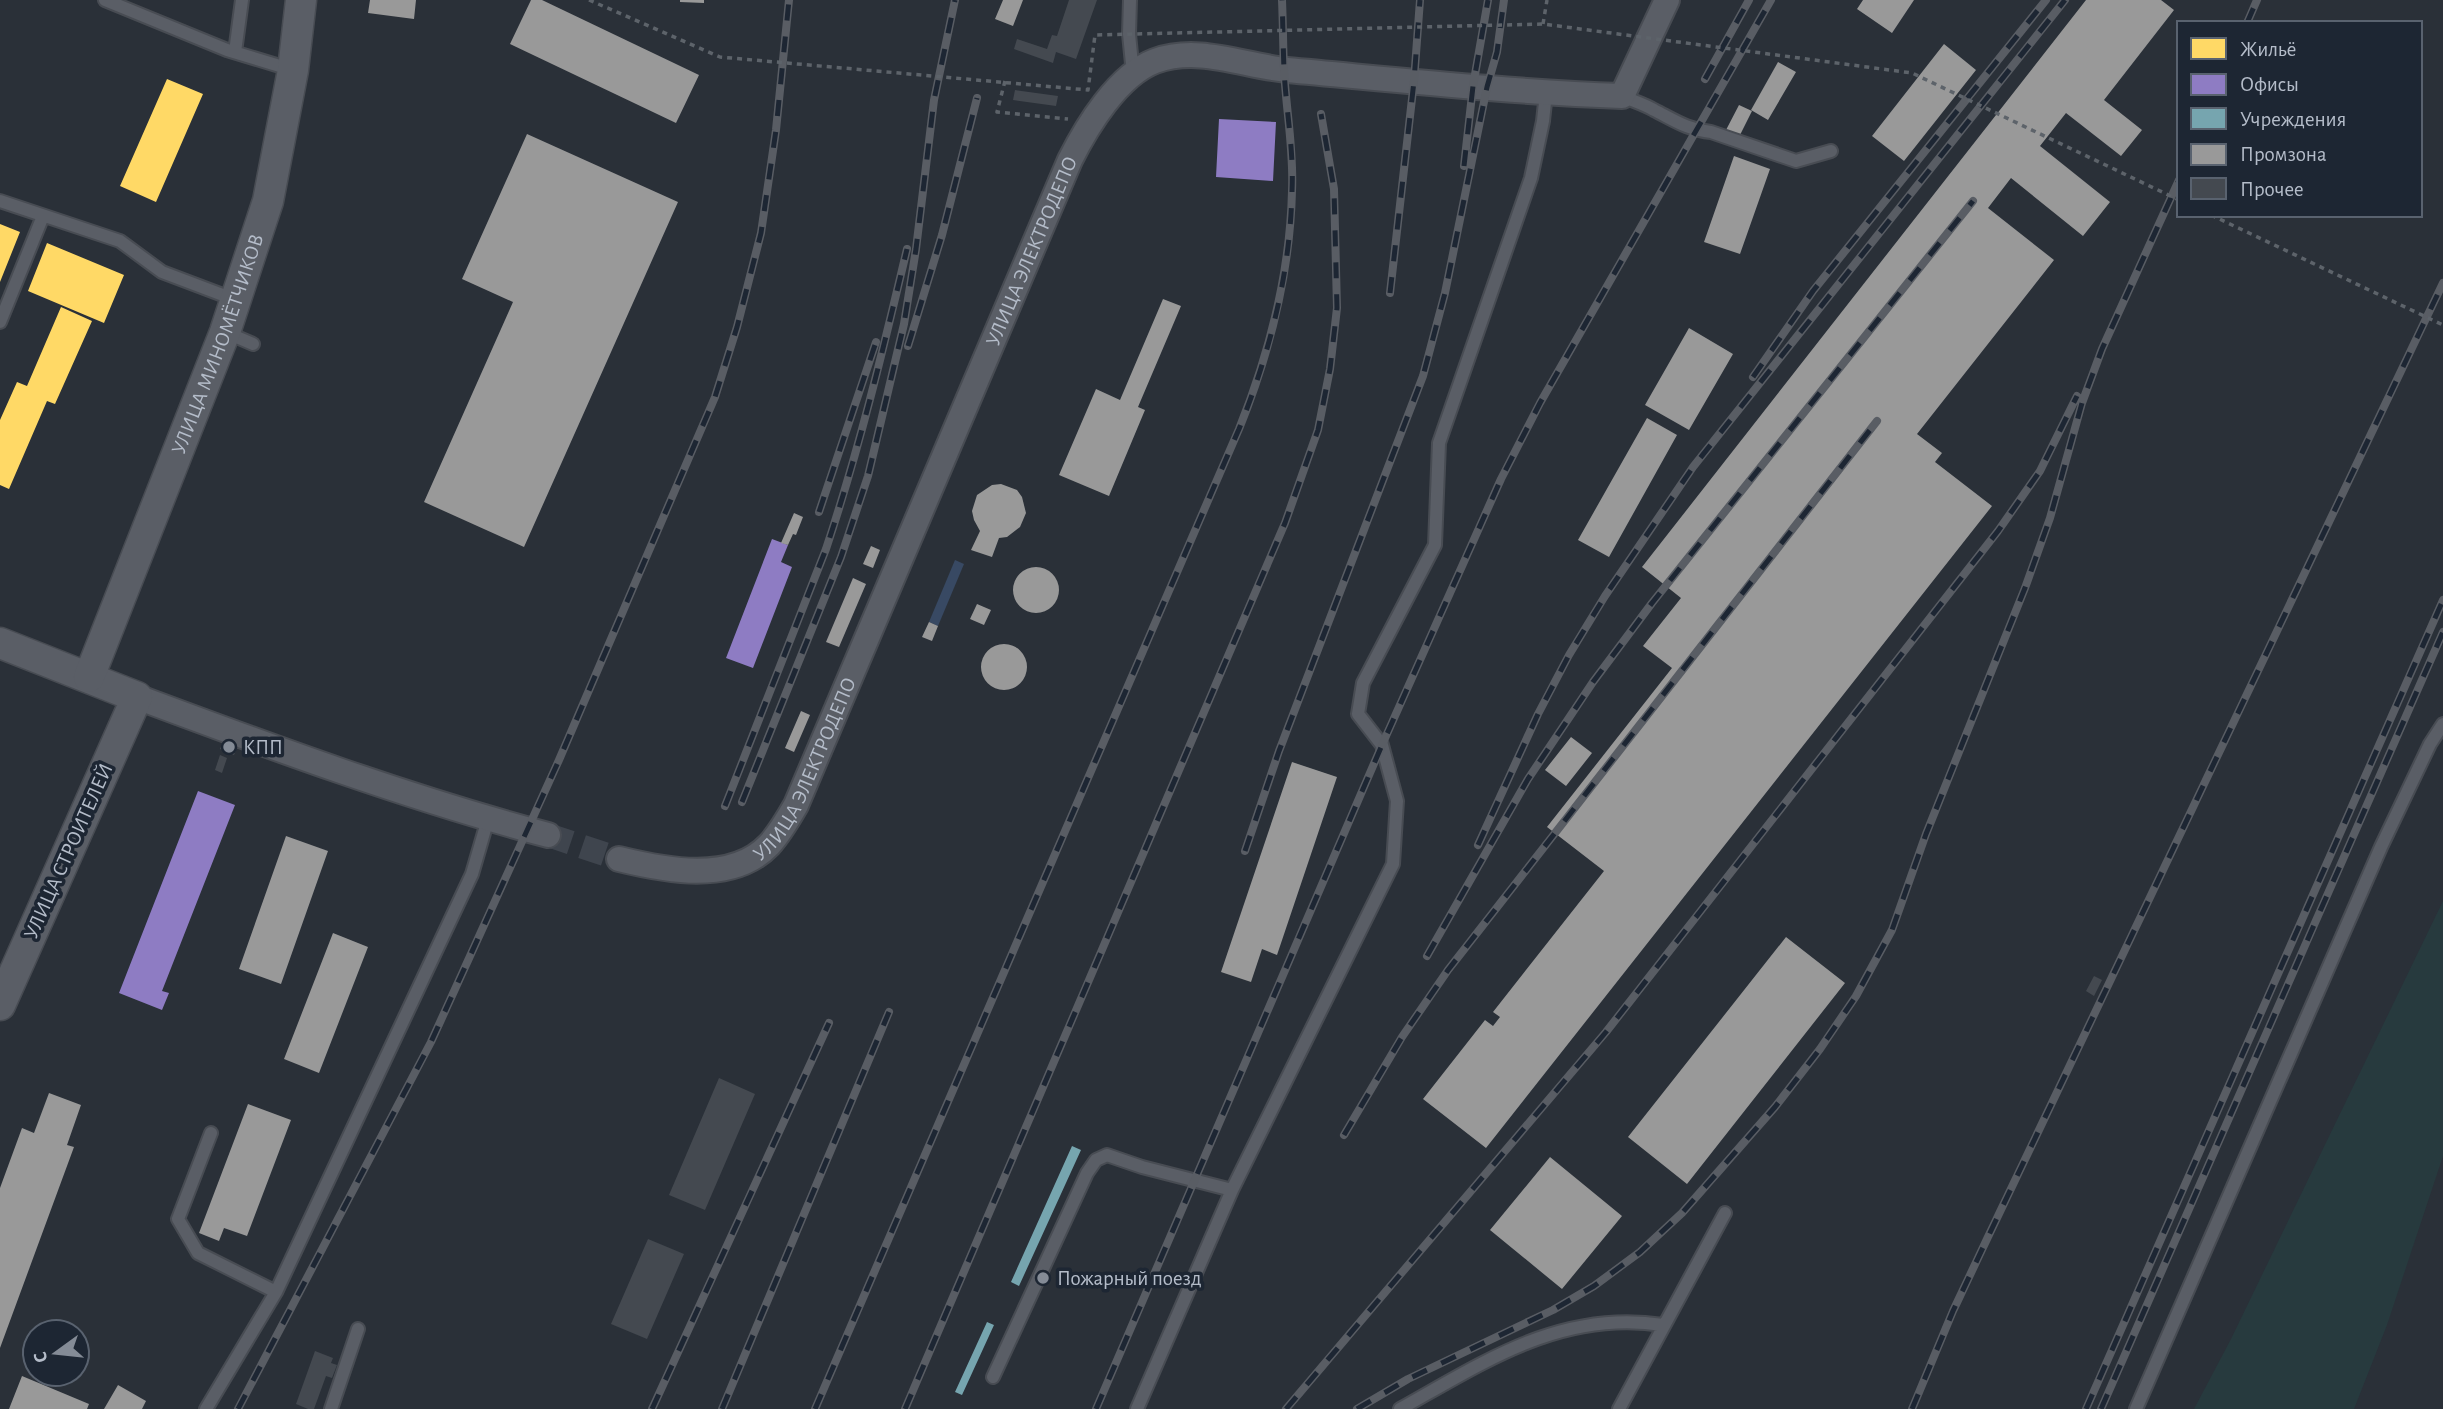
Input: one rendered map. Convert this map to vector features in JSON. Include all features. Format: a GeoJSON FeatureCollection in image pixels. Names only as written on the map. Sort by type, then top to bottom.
{"type":"FeatureCollection","features":[{"type":"Feature","properties":{"kind":"street","name":"УЛИЦА МИНОМЁТЧИКОВ"},"geometry":{"type":"LineString","coordinates":[[89,677],[225,332],[268,201],[293,71],[302,0]]}},
{"type":"Feature","properties":{"kind":"street"},"geometry":{"type":"LineString","coordinates":[[1622,96],[1667,0]]}},
{"type":"Feature","properties":{"kind":"street","name":"УЛИЦА ЭЛЕКТРОДЕПО"},"geometry":{"type":"LineString","coordinates":[[619,859],[679,870],[700,871],[728,867],[750,859],[767,847],[780,830],[796,805],[1070,160],[1082,136],[1099,112],[1133,74],[1157,60],[1174,57],[1216,57],[1284,69],[1546,93],[1622,96]]}},
{"type":"Feature","properties":{"kind":"street"},"geometry":{"type":"LineString","coordinates":[[2,650],[89,677],[223,729],[488,819],[548,835]]}},
{"type":"Feature","properties":{"kind":"street","name":"УЛИЦА СТРОИТЕЛЕЙ"},"geometry":{"type":"LineString","coordinates":[[3,992],[137,697]]}},
{"type":"Feature","properties":{"kind":"lane"},"geometry":{"type":"LineString","coordinates":[[104,0],[234,52],[293,71]]}},
{"type":"Feature","properties":{"kind":"lane"},"geometry":{"type":"LineString","coordinates":[[234,52],[242,0]]}},
{"type":"Feature","properties":{"kind":"lane"},"geometry":{"type":"LineString","coordinates":[[1130,0],[1129,34],[1133,74]]}},
{"type":"Feature","properties":{"kind":"lane"},"geometry":{"type":"LineString","coordinates":[[1137,1409],[1232,1191],[1393,864],[1397,801],[1382,745],[1357,714],[1363,684],[1435,545],[1439,443],[1531,178],[1544,121],[1546,93]]}},
{"type":"Feature","properties":{"kind":"lane"},"geometry":{"type":"LineString","coordinates":[[1622,96],[1680,125],[1697,131],[1711,132],[1796,160],[1831,152]]}},
{"type":"Feature","properties":{"kind":"lane"},"geometry":{"type":"LineString","coordinates":[[0,201],[120,242],[162,272],[236,300]]}},
{"type":"Feature","properties":{"kind":"lane"},"geometry":{"type":"LineString","coordinates":[[0,321],[43,216]]}},
{"type":"Feature","properties":{"kind":"lane"},"geometry":{"type":"LineString","coordinates":[[225,332],[253,344]]}},
{"type":"Feature","properties":{"kind":"lane"},"geometry":{"type":"LineString","coordinates":[[2136,1409],[2381,847],[2430,744],[2443,724]]}},
{"type":"Feature","properties":{"kind":"lane"},"geometry":{"type":"LineString","coordinates":[[206,1409],[276,1292],[472,874],[488,819]]}},
{"type":"Feature","properties":{"kind":"lane"},"geometry":{"type":"LineString","coordinates":[[211,1133],[178,1219],[198,1253],[276,1292]]}},
{"type":"Feature","properties":{"kind":"lane"},"geometry":{"type":"LineString","coordinates":[[993,1377],[1087,1173],[1096,1160],[1107,1155],[1232,1191]]}},
{"type":"Feature","properties":{"kind":"lane"},"geometry":{"type":"LineString","coordinates":[[1619,1409],[1662,1325],[1725,1213]]}},
{"type":"Feature","properties":{"kind":"lane"},"geometry":{"type":"LineString","coordinates":[[1400,1409],[1470,1369],[1532,1339],[1606,1321],[1637,1321],[1662,1325]]}},
{"type":"Feature","properties":{"kind":"lane"},"geometry":{"type":"LineString","coordinates":[[331,1409],[358,1329]]}},
{"type":"Feature","properties":{"kind":"path"},"geometry":{"type":"LineString","coordinates":[[589,0],[719,57],[1088,90],[1095,35],[1543,24],[1912,73],[2177,199]]}},
{"type":"Feature","properties":{"kind":"path"},"geometry":{"type":"LineString","coordinates":[[1543,24],[1547,0]]}},
{"type":"Feature","properties":{"kind":"path"},"geometry":{"type":"LineString","coordinates":[[1005,81],[997,112],[1068,119]]}},
{"type":"Feature","properties":{"kind":"path"},"geometry":{"type":"LineString","coordinates":[[2215,217],[2443,325]]}},
{"type":"Feature","properties":{"kind":"green space"},"geometry":{"type":"Polygon","coordinates":[[[2443,901],[2443,1156],[2387,1325],[2354,1409],[2194,1409],[2231,1339],[2443,901]]]}},
{"type":"Feature","properties":{"kind":"water"},"geometry":{"type":"Polygon","coordinates":[[[955,560],[964,564],[938,626],[929,622],[955,560]]]}},
{"type":"Feature","properties":{"kind":"building: Жильё"},"geometry":{"type":"Polygon","coordinates":[[[167,79],[203,94],[156,202],[120,186],[167,79]]]}},
{"type":"Feature","properties":{"kind":"building: Жильё"},"geometry":{"type":"Polygon","coordinates":[[[0,224],[20,232],[0,282],[0,224]]]}},
{"type":"Feature","properties":{"kind":"building: Жильё"},"geometry":{"type":"Polygon","coordinates":[[[47,243],[124,275],[104,323],[28,291],[47,243]]]}},
{"type":"Feature","properties":{"kind":"building: Жильё"},"geometry":{"type":"Polygon","coordinates":[[[61,307],[92,321],[55,404],[47,401],[9,489],[0,485],[0,420],[17,382],[27,386],[61,307]]]}},
{"type":"Feature","properties":{"kind":"building: Офисы"},"geometry":{"type":"Polygon","coordinates":[[[1219,119],[1276,122],[1273,181],[1216,177],[1219,119]]]}},
{"type":"Feature","properties":{"kind":"building: Офисы"},"geometry":{"type":"Polygon","coordinates":[[[772,539],[788,545],[781,562],[792,567],[753,668],[726,658],[772,539]]]}},
{"type":"Feature","properties":{"kind":"building: Офисы"},"geometry":{"type":"Polygon","coordinates":[[[198,791],[235,805],[162,991],[169,993],[162,1010],[119,993],[198,791]]]}},
{"type":"Feature","properties":{"kind":"building: Учреждения"},"geometry":{"type":"Polygon","coordinates":[[[1072,1146],[1081,1150],[1019,1286],[1011,1282],[1072,1146]]]}},
{"type":"Feature","properties":{"kind":"building: Учреждения"},"geometry":{"type":"Polygon","coordinates":[[[987,1322],[994,1325],[962,1395],[955,1392],[987,1322]]]}},
{"type":"Feature","properties":{"kind":"building: Промзона"},"geometry":{"type":"Polygon","coordinates":[[[370,0],[416,0],[414,19],[368,13],[370,0]]]}},
{"type":"Feature","properties":{"kind":"building: Промзона"},"geometry":{"type":"Polygon","coordinates":[[[531,0],[542,0],[699,75],[676,123],[510,44],[531,0]]]}},
{"type":"Feature","properties":{"kind":"building: Промзона"},"geometry":{"type":"Polygon","coordinates":[[[704,0],[704,3],[680,2],[704,0]]]}},
{"type":"Feature","properties":{"kind":"building: Промзона"},"geometry":{"type":"Polygon","coordinates":[[[1003,0],[1023,0],[1013,26],[995,19],[1003,0]]]}},
{"type":"Feature","properties":{"kind":"building: Промзона"},"geometry":{"type":"Polygon","coordinates":[[[1863,0],[1914,0],[1892,33],[1857,9],[1863,0]]]}},
{"type":"Feature","properties":{"kind":"building: Промзона"},"geometry":{"type":"Polygon","coordinates":[[[2086,0],[2161,0],[2174,10],[2104,100],[2142,130],[2121,156],[2066,113],[2040,146],[2110,202],[2083,236],[2011,178],[1988,208],[2054,260],[1917,434],[1942,453],[1935,462],[1992,506],[1486,1148],[1423,1099],[1485,1020],[1493,1026],[1500,1017],[1493,1012],[1604,871],[1547,827],[1672,668],[1643,646],[1681,598],[1642,567],[2086,0]]]}},
{"type":"Feature","properties":{"kind":"building: Промзона"},"geometry":{"type":"Polygon","coordinates":[[[1944,44],[1976,70],[1904,161],[1872,136],[1944,44]]]}},
{"type":"Feature","properties":{"kind":"building: Промзона"},"geometry":{"type":"Polygon","coordinates":[[[1778,62],[1796,72],[1768,120],[1751,110],[1778,62]]]}},
{"type":"Feature","properties":{"kind":"building: Промзона"},"geometry":{"type":"Polygon","coordinates":[[[1739,105],[1752,111],[1739,137],[1726,130],[1739,105]]]}},
{"type":"Feature","properties":{"kind":"building: Промзона"},"geometry":{"type":"Polygon","coordinates":[[[527,134],[678,202],[524,547],[424,502],[513,302],[462,279],[527,134]]]}},
{"type":"Feature","properties":{"kind":"building: Промзона"},"geometry":{"type":"Polygon","coordinates":[[[1734,156],[1770,169],[1740,254],[1704,242],[1734,156]]]}},
{"type":"Feature","properties":{"kind":"building: Промзона"},"geometry":{"type":"Polygon","coordinates":[[[1163,299],[1181,306],[1138,407],[1145,410],[1109,496],[1059,475],[1096,389],[1120,400],[1163,299]]]}},
{"type":"Feature","properties":{"kind":"building: Промзона"},"geometry":{"type":"Polygon","coordinates":[[[1689,328],[1733,354],[1689,430],[1645,405],[1689,328]]]}},
{"type":"Feature","properties":{"kind":"building: Промзона"},"geometry":{"type":"Polygon","coordinates":[[[1647,418],[1677,435],[1609,557],[1578,540],[1647,418]]]}},
{"type":"Feature","properties":{"kind":"building: Промзона"},"geometry":{"type":"Polygon","coordinates":[[[1001,484],[1017,490],[1022,497],[1026,513],[1020,527],[1007,537],[999,538],[992,557],[971,550],[980,531],[972,511],[977,495],[992,485],[1001,484]]]}},
{"type":"Feature","properties":{"kind":"building: Промзона"},"geometry":{"type":"Polygon","coordinates":[[[794,513],[803,517],[796,535],[793,534],[788,545],[781,543],[794,513]]]}},
{"type":"Feature","properties":{"kind":"building: Промзона"},"geometry":{"type":"Polygon","coordinates":[[[871,546],[880,550],[873,568],[863,564],[871,546]]]}},
{"type":"Feature","properties":{"kind":"building: Промзона"},"geometry":{"type":"Polygon","coordinates":[[[1036,567],[1052,574],[1059,590],[1052,606],[1036,613],[1020,606],[1013,590],[1020,574],[1036,567]]]}},
{"type":"Feature","properties":{"kind":"building: Промзона"},"geometry":{"type":"Polygon","coordinates":[[[853,578],[866,584],[839,647],[826,642],[853,578]]]}},
{"type":"Feature","properties":{"kind":"building: Промзона"},"geometry":{"type":"Polygon","coordinates":[[[977,604],[991,610],[984,625],[970,619],[977,604]]]}},
{"type":"Feature","properties":{"kind":"building: Промзона"},"geometry":{"type":"Polygon","coordinates":[[[929,622],[938,626],[932,641],[922,637],[929,622]]]}},
{"type":"Feature","properties":{"kind":"building: Промзона"},"geometry":{"type":"Polygon","coordinates":[[[1004,644],[1020,651],[1027,667],[1020,683],[1004,690],[988,683],[981,667],[988,651],[1004,644]]]}},
{"type":"Feature","properties":{"kind":"building: Промзона"},"geometry":{"type":"Polygon","coordinates":[[[801,711],[810,715],[794,752],[785,748],[801,711]]]}},
{"type":"Feature","properties":{"kind":"building: Промзона"},"geometry":{"type":"Polygon","coordinates":[[[1571,737],[1592,753],[1566,786],[1545,770],[1571,737]]]}},
{"type":"Feature","properties":{"kind":"building: Промзона"},"geometry":{"type":"Polygon","coordinates":[[[1292,762],[1337,777],[1277,955],[1262,949],[1251,982],[1221,972],[1292,762]]]}},
{"type":"Feature","properties":{"kind":"building: Промзона"},"geometry":{"type":"Polygon","coordinates":[[[286,836],[328,851],[281,984],[239,969],[286,836]]]}},
{"type":"Feature","properties":{"kind":"building: Промзона"},"geometry":{"type":"Polygon","coordinates":[[[333,933],[368,947],[319,1073],[284,1059],[333,933]]]}},
{"type":"Feature","properties":{"kind":"building: Промзона"},"geometry":{"type":"Polygon","coordinates":[[[1786,937],[1845,983],[1687,1184],[1628,1137],[1786,937]]]}},
{"type":"Feature","properties":{"kind":"building: Промзона"},"geometry":{"type":"Polygon","coordinates":[[[49,1093],[81,1105],[67,1145],[74,1147],[0,1348],[0,1188],[22,1128],[34,1133],[49,1093]]]}},
{"type":"Feature","properties":{"kind":"building: Промзона"},"geometry":{"type":"Polygon","coordinates":[[[248,1104],[291,1120],[247,1236],[224,1228],[219,1241],[199,1233],[248,1104]]]}},
{"type":"Feature","properties":{"kind":"building: Промзона"},"geometry":{"type":"Polygon","coordinates":[[[1550,1157],[1622,1216],[1562,1289],[1490,1230],[1550,1157]]]}},
{"type":"Feature","properties":{"kind":"building: Промзона"},"geometry":{"type":"Polygon","coordinates":[[[21,1379],[21,1388],[51,1388],[89,1404],[87,1409],[9,1409],[21,1379]]]}},
{"type":"Feature","properties":{"kind":"building: Промзона"},"geometry":{"type":"Polygon","coordinates":[[[118,1385],[146,1401],[142,1409],[104,1409],[118,1385]]]}},
{"type":"Feature","properties":{"kind":"building: Прочее"},"geometry":{"type":"Polygon","coordinates":[[[1069,0],[1097,0],[1076,59],[1056,52],[1053,63],[1014,49],[1017,39],[1047,49],[1052,35],[1057,36],[1069,0]]]}},
{"type":"Feature","properties":{"kind":"building: Прочее"},"geometry":{"type":"Polygon","coordinates":[[[1015,90],[1058,96],[1056,106],[1013,100],[1015,90]]]}},
{"type":"Feature","properties":{"kind":"building: Прочее","name":"КПП"},"geometry":{"type":"Polygon","coordinates":[[[223,740],[238,746],[234,755],[220,749],[223,740]]]}},
{"type":"Feature","properties":{"kind":"building: Прочее"},"geometry":{"type":"Polygon","coordinates":[[[220,755],[227,758],[222,773],[215,770],[220,755]]]}},
{"type":"Feature","properties":{"kind":"building: Прочее"},"geometry":{"type":"Polygon","coordinates":[[[2094,976],[2102,980],[2094,996],[2086,991],[2094,976]]]}},
{"type":"Feature","properties":{"kind":"building: Прочее"},"geometry":{"type":"Polygon","coordinates":[[[719,1078],[755,1094],[705,1210],[669,1195],[719,1078]]]}},
{"type":"Feature","properties":{"kind":"building: Прочее"},"geometry":{"type":"Polygon","coordinates":[[[648,1239],[684,1254],[647,1339],[611,1324],[648,1239]]]}},
{"type":"Feature","properties":{"kind":"building: Прочее"},"geometry":{"type":"Polygon","coordinates":[[[315,1351],[333,1358],[331,1363],[337,1365],[332,1378],[326,1376],[314,1409],[308,1409],[296,1404],[315,1351]]]}},
{"type":"Feature","properties":{"kind":"tunnel"},"geometry":{"type":"LineString","coordinates":[[548,835],[619,859]]}},
{"type":"Feature","properties":{"kind":"railway"},"geometry":{"type":"LineString","coordinates":[[238,1409],[431,1042],[559,760],[715,397],[737,327],[761,233],[776,130],[789,0]]}},
{"type":"Feature","properties":{"kind":"railway"},"geometry":{"type":"LineString","coordinates":[[742,802],[841,557],[868,476],[904,324],[934,100],[955,0]]}},
{"type":"Feature","properties":{"kind":"railway"},"geometry":{"type":"LineString","coordinates":[[815,1409],[1239,429],[1260,371],[1283,283],[1292,191],[1282,0]]}},
{"type":"Feature","properties":{"kind":"railway"},"geometry":{"type":"LineString","coordinates":[[1390,293],[1414,81],[1420,0]]}},
{"type":"Feature","properties":{"kind":"railway"},"geometry":{"type":"LineString","coordinates":[[1464,166],[1473,86],[1488,0]]}},
{"type":"Feature","properties":{"kind":"railway"},"geometry":{"type":"LineString","coordinates":[[1245,851],[1279,751],[1423,376],[1445,293],[1487,87],[1497,52],[1504,0]]}},
{"type":"Feature","properties":{"kind":"railway"},"geometry":{"type":"LineString","coordinates":[[1705,79],[1749,0]]}},
{"type":"Feature","properties":{"kind":"railway"},"geometry":{"type":"LineString","coordinates":[[1096,1409],[1382,745],[1501,479],[1540,403],[1771,0]]}},
{"type":"Feature","properties":{"kind":"railway"},"geometry":{"type":"LineString","coordinates":[[1753,377],[1813,291],[2046,0]]}},
{"type":"Feature","properties":{"kind":"railway"},"geometry":{"type":"LineString","coordinates":[[1478,845],[1538,714],[1569,655],[1605,596],[1693,467],[2065,0]]}},
{"type":"Feature","properties":{"kind":"railway"},"geometry":{"type":"LineString","coordinates":[[2248,21],[2257,0]]}},
{"type":"Feature","properties":{"kind":"railway"},"geometry":{"type":"LineString","coordinates":[[908,346],[942,235],[977,98]]}},
{"type":"Feature","properties":{"kind":"railway"},"geometry":{"type":"LineString","coordinates":[[905,1409],[1285,523],[1318,430],[1330,369],[1337,308],[1334,189],[1321,114]]}},
{"type":"Feature","properties":{"kind":"railway"},"geometry":{"type":"LineString","coordinates":[[1357,1409],[1408,1379],[1553,1310],[1594,1286],[1640,1252],[1682,1213],[1775,1107],[1820,1049],[1856,996],[1892,930],[1926,834],[2025,588],[2050,518],[2082,403],[2102,349],[2177,184]]}},
{"type":"Feature","properties":{"kind":"railway"},"geometry":{"type":"LineString","coordinates":[[1427,956],[1528,779],[1593,682],[1652,603],[1973,201]]}},
{"type":"Feature","properties":{"kind":"railway"},"geometry":{"type":"LineString","coordinates":[[725,806],[826,549],[860,437],[907,249]]}},
{"type":"Feature","properties":{"kind":"railway"},"geometry":{"type":"LineString","coordinates":[[1912,1409],[1953,1311],[2443,283]]}},
{"type":"Feature","properties":{"kind":"railway"},"geometry":{"type":"LineString","coordinates":[[819,512],[876,342]]}},
{"type":"Feature","properties":{"kind":"railway"},"geometry":{"type":"LineString","coordinates":[[1286,1409],[1606,1032],[1998,531],[2040,471],[2077,396]]}},
{"type":"Feature","properties":{"kind":"railway"},"geometry":{"type":"LineString","coordinates":[[1344,1135],[1402,1037],[1448,970],[1877,421]]}},
{"type":"Feature","properties":{"kind":"railway"},"geometry":{"type":"LineString","coordinates":[[2086,1409],[2443,600]]}},
{"type":"Feature","properties":{"kind":"railway"},"geometry":{"type":"LineString","coordinates":[[2101,1409],[2443,632]]}},
{"type":"Feature","properties":{"kind":"railway"},"geometry":{"type":"LineString","coordinates":[[722,1409],[889,1012]]}},
{"type":"Feature","properties":{"kind":"railway"},"geometry":{"type":"LineString","coordinates":[[652,1409],[829,1023]]}},
{"type":"Feature","properties":{"kind":"place","name":"КПП"},"geometry":{"type":"Point","coordinates":[229,747]}},
{"type":"Feature","properties":{"kind":"place","name":"Пожарный поезд"},"geometry":{"type":"Point","coordinates":[1043,1278]}}]}
